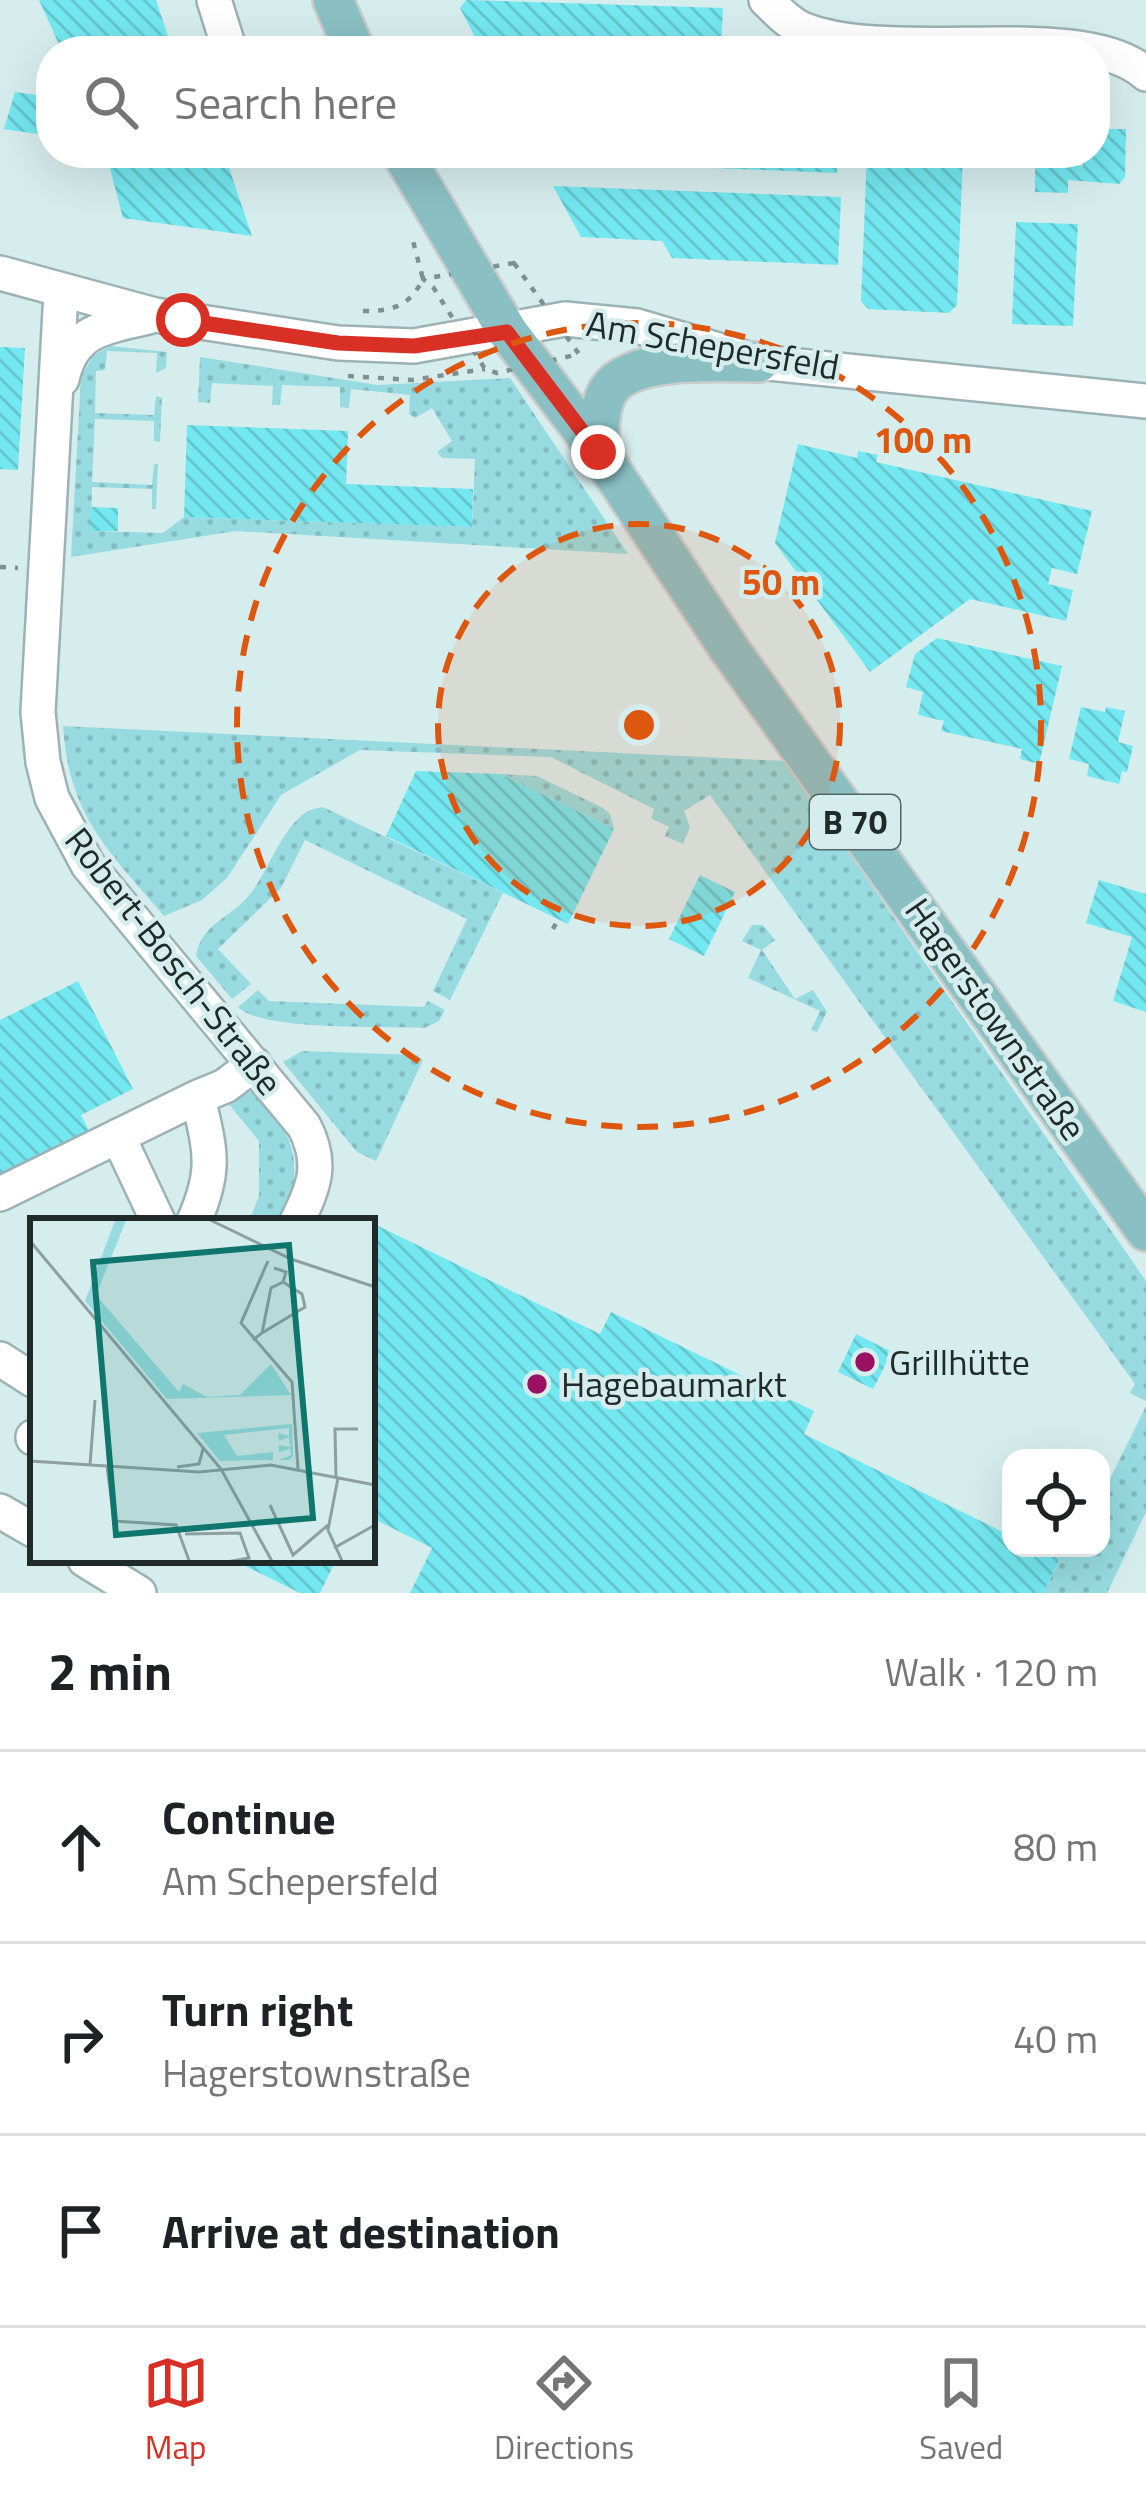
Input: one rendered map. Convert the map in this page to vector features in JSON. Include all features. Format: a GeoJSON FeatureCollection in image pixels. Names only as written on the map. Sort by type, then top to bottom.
{"type":"FeatureCollection","features":[{"type":"Feature","properties":{"kind":"main road"},"geometry":{"type":"LineString","coordinates":[[333,0],[349,36]]}},
{"type":"Feature","properties":{"kind":"main road","name":"Hagerstownstraße"},"geometry":{"type":"LineString","coordinates":[[411,168],[507,332],[598,452],[730,650],[1146,1231]]}},
{"type":"Feature","properties":{"kind":"main road"},"geometry":{"type":"LineString","coordinates":[[598,452],[600,412],[607,390],[631,371],[685,363],[759,362]]}},
{"type":"Feature","properties":{"kind":"street"},"geometry":{"type":"LineString","coordinates":[[214,0],[225,36]]}},
{"type":"Feature","properties":{"kind":"street"},"geometry":{"type":"LineString","coordinates":[[766,0],[797,27],[826,36]]}},
{"type":"Feature","properties":{"kind":"street"},"geometry":{"type":"LineString","coordinates":[[1110,54],[1130,59],[1146,74]]}},
{"type":"Feature","properties":{"kind":"street","name":"Am Schepersfeld"},"geometry":{"type":"LineString","coordinates":[[0,273],[155,315],[338,343],[414,346],[565,319],[637,326],[759,362],[1146,401]]}},
{"type":"Feature","properties":{"kind":"street","name":"Robert-Bosch-Straße"},"geometry":{"type":"LineString","coordinates":[[61,292],[38,712],[52,798],[88,865],[254,1064],[313,1143],[314,1188],[299,1218]]}},
{"type":"Feature","properties":{"kind":"street","name":"Robert-Bosch-Straße"},"geometry":{"type":"LineString","coordinates":[[56,404],[68,355],[79,342],[109,327],[155,315]]}},
{"type":"Feature","properties":{"kind":"street"},"geometry":{"type":"LineString","coordinates":[[0,1194],[225,1086],[254,1064]]}},
{"type":"Feature","properties":{"kind":"street"},"geometry":{"type":"LineString","coordinates":[[195,1218],[210,1183],[210,1152],[198,1097]]}},
{"type":"Feature","properties":{"kind":"street"},"geometry":{"type":"LineString","coordinates":[[118,1136],[157,1218]]}},
{"type":"Feature","properties":{"kind":"street"},"geometry":{"type":"LineString","coordinates":[[0,1359],[30,1378]]}},
{"type":"Feature","properties":{"kind":"street"},"geometry":{"type":"LineString","coordinates":[[0,1511],[30,1528]]}},
{"type":"Feature","properties":{"kind":"street"},"geometry":{"type":"LineString","coordinates":[[90,1563],[139,1593]]}},
{"type":"Feature","properties":{"kind":"path"},"geometry":{"type":"LineString","coordinates":[[506,265],[514,263],[522,278]]}},
{"type":"Feature","properties":{"kind":"path"},"geometry":{"type":"LineString","coordinates":[[349,311],[398,308],[410,301],[423,279],[433,283]]}},
{"type":"Feature","properties":{"kind":"path"},"geometry":{"type":"LineString","coordinates":[[479,360],[485,369],[506,371]]}},
{"type":"Feature","properties":{"kind":"path"},"geometry":{"type":"LineString","coordinates":[[553,929],[558,919]]}},
{"type":"Feature","properties":{"kind":"shaded area"},"geometry":{"type":"Polygon","coordinates":[[[110,346],[167,352],[166,368],[156,373],[157,353],[107,351],[105,370],[96,371],[95,413],[154,415],[156,396],[162,398],[160,442],[154,441],[154,421],[95,419],[92,482],[152,485],[154,464],[158,464],[156,509],[152,509],[152,489],[92,487],[91,531],[163,533],[184,517],[472,527],[475,459],[442,458],[437,452],[452,441],[432,408],[415,418],[409,414],[410,395],[351,389],[349,408],[340,407],[340,387],[282,385],[280,405],[272,405],[273,386],[212,383],[210,403],[198,402],[200,357],[378,385],[510,378],[628,554],[236,531],[71,557],[81,377],[93,356],[110,346]]]}},
{"type":"Feature","properties":{"kind":"shaded area"},"geometry":{"type":"Polygon","coordinates":[[[63,726],[785,761],[1146,1281],[1146,1401],[1130,1393],[1135,1384],[710,795],[684,811],[690,827],[683,844],[665,836],[669,827],[651,818],[654,809],[551,757],[360,750],[281,795],[227,878],[202,900],[164,916],[109,851],[83,809],[73,785],[63,726]]]}},
{"type":"Feature","properties":{"kind":"shaded area"},"geometry":{"type":"Polygon","coordinates":[[[500,774],[537,776],[603,808],[614,829],[500,774]]]}},
{"type":"Feature","properties":{"kind":"shaded area"},"geometry":{"type":"Polygon","coordinates":[[[323,807],[503,893],[450,1000],[433,991],[467,919],[305,840],[281,888],[218,949],[251,984],[232,999],[196,956],[208,931],[253,891],[290,828],[306,812],[323,807]]]}},
{"type":"Feature","properties":{"kind":"shaded area"},"geometry":{"type":"Polygon","coordinates":[[[752,925],[763,925],[775,940],[762,950],[795,999],[813,990],[827,1012],[817,1032],[811,1030],[820,1011],[748,978],[761,950],[742,941],[752,925]]]}},
{"type":"Feature","properties":{"kind":"shaded area"},"geometry":{"type":"Polygon","coordinates":[[[258,990],[269,1001],[424,1007],[428,1001],[445,1010],[439,1021],[424,1028],[297,1024],[251,1015],[238,1007],[258,990]]]}},
{"type":"Feature","properties":{"kind":"shaded area"},"geometry":{"type":"Polygon","coordinates":[[[302,1051],[417,1055],[423,1060],[376,1161],[357,1152],[283,1062],[302,1051]]]}},
{"type":"Feature","properties":{"kind":"shaded area"},"geometry":{"type":"Polygon","coordinates":[[[255,1086],[287,1135],[294,1181],[284,1218],[250,1218],[259,1196],[259,1141],[227,1102],[255,1086]]]}},
{"type":"Feature","properties":{"kind":"shaded area"},"geometry":{"type":"Polygon","coordinates":[[[1146,1406],[1146,1512],[1107,1593],[1043,1593],[1060,1560],[1055,1557],[1110,1557],[1110,1479],[1146,1406]]]}},
{"type":"Feature","properties":{"kind":"building"},"geometry":{"type":"Polygon","coordinates":[[[39,0],[156,0],[168,36],[55,36],[39,0]]]}},
{"type":"Feature","properties":{"kind":"building"},"geometry":{"type":"Polygon","coordinates":[[[466,0],[723,8],[722,36],[474,36],[460,8],[466,0]]]}},
{"type":"Feature","properties":{"kind":"building"},"geometry":{"type":"Polygon","coordinates":[[[15,92],[36,95],[36,134],[4,129],[15,92]]]}},
{"type":"Feature","properties":{"kind":"building"},"geometry":{"type":"Polygon","coordinates":[[[1110,129],[1126,129],[1125,177],[1119,184],[1068,180],[1068,193],[1035,192],[1035,168],[1110,168],[1110,129]]]}},
{"type":"Feature","properties":{"kind":"building"},"geometry":{"type":"Polygon","coordinates":[[[110,168],[229,168],[252,236],[123,218],[110,168]]]}},
{"type":"Feature","properties":{"kind":"building"},"geometry":{"type":"Polygon","coordinates":[[[713,168],[837,168],[837,173],[713,168]]]}},
{"type":"Feature","properties":{"kind":"building"},"geometry":{"type":"Polygon","coordinates":[[[866,168],[962,168],[957,305],[949,313],[868,309],[861,301],[866,168]]]}},
{"type":"Feature","properties":{"kind":"building"},"geometry":{"type":"Polygon","coordinates":[[[553,186],[841,197],[838,265],[672,258],[662,241],[581,237],[553,186]]]}},
{"type":"Feature","properties":{"kind":"building"},"geometry":{"type":"Polygon","coordinates":[[[1016,222],[1078,224],[1073,326],[1012,324],[1016,222]]]}},
{"type":"Feature","properties":{"kind":"building"},"geometry":{"type":"Polygon","coordinates":[[[0,347],[25,348],[18,470],[0,469],[0,347]]]}},
{"type":"Feature","properties":{"kind":"building"},"geometry":{"type":"Polygon","coordinates":[[[187,425],[348,431],[346,484],[473,489],[472,527],[184,517],[187,425]]]}},
{"type":"Feature","properties":{"kind":"building"},"geometry":{"type":"Polygon","coordinates":[[[798,444],[857,458],[858,451],[878,455],[876,462],[1092,511],[1077,574],[1052,568],[1048,584],[1073,590],[1066,621],[970,599],[870,672],[775,543],[798,444]]]}},
{"type":"Feature","properties":{"kind":"building"},"geometry":{"type":"Polygon","coordinates":[[[91,507],[118,508],[118,531],[90,531],[91,507]]]}},
{"type":"Feature","properties":{"kind":"building"},"geometry":{"type":"Polygon","coordinates":[[[937,638],[1062,666],[1039,764],[1020,759],[1022,749],[941,731],[944,721],[918,715],[923,692],[906,687],[915,654],[937,638]]]}},
{"type":"Feature","properties":{"kind":"building"},"geometry":{"type":"Polygon","coordinates":[[[1081,707],[1125,711],[1118,742],[1133,746],[1119,784],[1087,776],[1089,764],[1069,759],[1081,707]]]}},
{"type":"Feature","properties":{"kind":"building"},"geometry":{"type":"Polygon","coordinates":[[[416,771],[500,774],[614,829],[568,924],[386,836],[416,771]]]}},
{"type":"Feature","properties":{"kind":"building"},"geometry":{"type":"Polygon","coordinates":[[[700,875],[735,892],[704,956],[669,939],[700,875]]]}},
{"type":"Feature","properties":{"kind":"building"},"geometry":{"type":"Polygon","coordinates":[[[1099,880],[1146,894],[1146,1012],[1113,1001],[1132,937],[1086,923],[1099,880]]]}},
{"type":"Feature","properties":{"kind":"building"},"geometry":{"type":"Polygon","coordinates":[[[78,981],[133,1089],[81,1115],[104,1160],[0,1212],[0,1020],[78,981]]]}},
{"type":"Feature","properties":{"kind":"building","name":"Hagebaumarkt"},"geometry":{"type":"Polygon","coordinates":[[[375,1224],[600,1334],[611,1312],[814,1411],[804,1434],[1002,1532],[1002,1557],[1060,1559],[1043,1593],[410,1593],[432,1548],[375,1520],[375,1224]]]}},
{"type":"Feature","properties":{"kind":"building","name":"Grillhütte"},"geometry":{"type":"Polygon","coordinates":[[[856,1334],[892,1352],[873,1389],[838,1372],[856,1334]]]}},
{"type":"Feature","properties":{"kind":"building"},"geometry":{"type":"Polygon","coordinates":[[[239,1563],[335,1563],[320,1593],[300,1593],[239,1563]]]}},
{"type":"Feature","properties":{"kind":"place","name":"Grillhütte"},"geometry":{"type":"Point","coordinates":[865,1362]}},
{"type":"Feature","properties":{"kind":"place","name":"Hagebaumarkt"},"geometry":{"type":"Point","coordinates":[537,1384]}},
{"type":"Feature","properties":{"kind":"route"},"geometry":{"type":"LineString","coordinates":[[183,320],[338,343],[414,346],[507,332],[598,452]]}}]}
